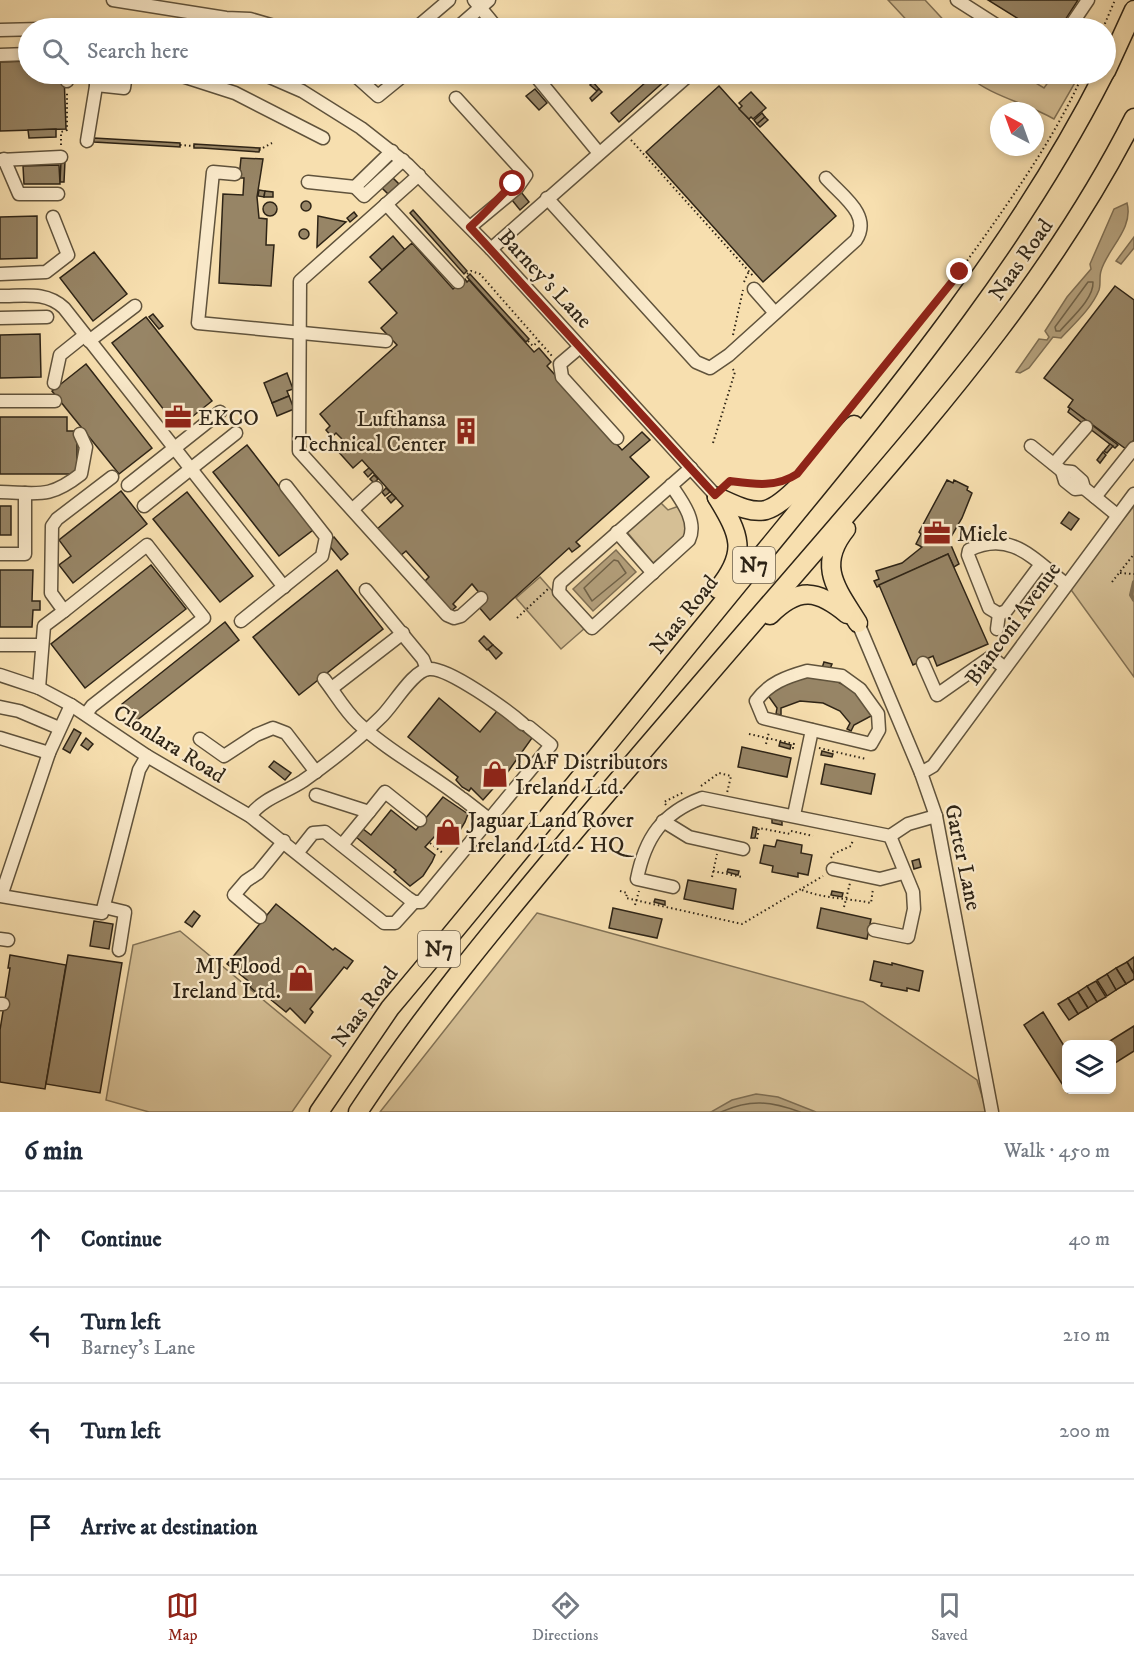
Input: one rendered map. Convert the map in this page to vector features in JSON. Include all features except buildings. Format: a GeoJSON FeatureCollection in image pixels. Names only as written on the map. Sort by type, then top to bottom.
{"type":"FeatureCollection","features":[{"type":"Feature","properties":{"kind":"highway","name":"Naas Road"},"geometry":{"type":"LineString","coordinates":[[1116,48],[1134,10]]}},
{"type":"Feature","properties":{"kind":"highway","name":"Naas Road"},"geometry":{"type":"LineString","coordinates":[[319,1112],[390,1008],[568,793],[939,336],[1031,202],[1075,130],[1099,84]]}},
{"type":"Feature","properties":{"kind":"highway","name":"Naas Road"},"geometry":{"type":"LineString","coordinates":[[358,1112],[394,1058],[467,963],[707,677],[959,384],[1018,305],[1105,176],[1134,118]]}},
{"type":"Feature","properties":{"kind":"highway","name":"N7"},"geometry":{"type":"LineString","coordinates":[[1105,176],[1134,132]]}},
{"type":"Feature","properties":{"kind":"highway","name":"N7"},"geometry":{"type":"LineString","coordinates":[[716,496],[751,510],[765,510],[783,502],[939,336]]}},
{"type":"Feature","properties":{"kind":"highway","name":"N7"},"geometry":{"type":"LineString","coordinates":[[858,623],[833,583],[830,563],[837,540],[879,486],[901,452]]}},
{"type":"Feature","properties":{"kind":"highway","name":"N7"},"geometry":{"type":"LineString","coordinates":[[568,793],[630,697],[733,570],[738,552],[735,528],[716,496]]}},
{"type":"Feature","properties":{"kind":"highway","name":"N7"},"geometry":{"type":"LineString","coordinates":[[707,677],[777,608],[798,596],[811,594],[828,598],[858,623]]}},
{"type":"Feature","properties":{"kind":"street"},"geometry":{"type":"LineString","coordinates":[[113,0],[226,18]]}},
{"type":"Feature","properties":{"kind":"street"},"geometry":{"type":"LineString","coordinates":[[428,18],[449,0]]}},
{"type":"Feature","properties":{"kind":"street"},"geometry":{"type":"LineString","coordinates":[[957,0],[985,18]]}},
{"type":"Feature","properties":{"kind":"street"},"geometry":{"type":"LineString","coordinates":[[1076,18],[1088,0]]}},
{"type":"Feature","properties":{"kind":"street"},"geometry":{"type":"LineString","coordinates":[[467,18],[481,3],[491,18]]}},
{"type":"Feature","properties":{"kind":"street"},"geometry":{"type":"LineString","coordinates":[[0,30],[18,30]]}},
{"type":"Feature","properties":{"kind":"street"},"geometry":{"type":"LineString","coordinates":[[0,55],[18,54]]}},
{"type":"Feature","properties":{"kind":"street"},"geometry":{"type":"LineString","coordinates":[[87,141],[96,84]]}},
{"type":"Feature","properties":{"kind":"street"},"geometry":{"type":"LineString","coordinates":[[112,84],[124,88],[125,84]]}},
{"type":"Feature","properties":{"kind":"street"},"geometry":{"type":"LineString","coordinates":[[207,84],[235,93],[322,138]]}},
{"type":"Feature","properties":{"kind":"street","name":"Barney's Lane"},"geometry":{"type":"LineString","coordinates":[[286,84],[302,91],[361,128],[419,175],[491,249],[716,496]]}},
{"type":"Feature","properties":{"kind":"street"},"geometry":{"type":"LineString","coordinates":[[365,84],[378,96],[393,84]]}},
{"type":"Feature","properties":{"kind":"street"},"geometry":{"type":"LineString","coordinates":[[542,84],[598,152]]}},
{"type":"Feature","properties":{"kind":"street"},"geometry":{"type":"LineString","coordinates":[[491,249],[598,152],[678,84]]}},
{"type":"Feature","properties":{"kind":"street"},"geometry":{"type":"LineString","coordinates":[[456,98],[515,165],[524,170],[526,174],[524,181],[470,227]]}},
{"type":"Feature","properties":{"kind":"street"},"geometry":{"type":"LineString","coordinates":[[355,187],[392,151]]}},
{"type":"Feature","properties":{"kind":"street"},"geometry":{"type":"LineString","coordinates":[[58,194],[19,194],[2,160],[61,157]]}},
{"type":"Feature","properties":{"kind":"street"},"geometry":{"type":"LineString","coordinates":[[309,182],[355,187],[364,196],[403,160]]}},
{"type":"Feature","properties":{"kind":"street"},"geometry":{"type":"LineString","coordinates":[[235,174],[213,172],[198,323],[386,341]]}},
{"type":"Feature","properties":{"kind":"street"},"geometry":{"type":"LineString","coordinates":[[419,175],[300,281],[299,451],[447,615],[454,618],[461,616],[481,598]]}},
{"type":"Feature","properties":{"kind":"street"},"geometry":{"type":"LineString","coordinates":[[547,198],[696,362],[710,368],[729,355],[862,232],[862,221],[859,214],[826,178]]}},
{"type":"Feature","properties":{"kind":"street"},"geometry":{"type":"LineString","coordinates":[[387,204],[458,282]]}},
{"type":"Feature","properties":{"kind":"street"},"geometry":{"type":"LineString","coordinates":[[0,274],[46,272],[68,255],[53,217]]}},
{"type":"Feature","properties":{"kind":"street"},"geometry":{"type":"LineString","coordinates":[[0,318],[42,317],[40,296],[46,272]]}},
{"type":"Feature","properties":{"kind":"street"},"geometry":{"type":"LineString","coordinates":[[754,290],[775,313]]}},
{"type":"Feature","properties":{"kind":"street"},"geometry":{"type":"LineString","coordinates":[[0,296],[40,296],[59,303],[284,587]]}},
{"type":"Feature","properties":{"kind":"street"},"geometry":{"type":"LineString","coordinates":[[54,383],[60,355],[135,306]]}},
{"type":"Feature","properties":{"kind":"street"},"geometry":{"type":"LineString","coordinates":[[580,347],[560,364],[562,377],[617,438]]}},
{"type":"Feature","properties":{"kind":"street"},"geometry":{"type":"LineString","coordinates":[[0,401],[55,401]]}},
{"type":"Feature","properties":{"kind":"street"},"geometry":{"type":"LineString","coordinates":[[128,485],[220,412]]}},
{"type":"Feature","properties":{"kind":"street"},"geometry":{"type":"LineString","coordinates":[[1058,467],[1086,427]]}},
{"type":"Feature","properties":{"kind":"street"},"geometry":{"type":"LineString","coordinates":[[144,506],[236,433]]}},
{"type":"Feature","properties":{"kind":"street"},"geometry":{"type":"LineString","coordinates":[[0,492],[55,493],[81,474],[86,447],[80,434]]}},
{"type":"Feature","properties":{"kind":"street"},"geometry":{"type":"LineString","coordinates":[[1031,446],[1058,467],[1072,472],[1082,481],[1084,488],[1117,515]]}},
{"type":"Feature","properties":{"kind":"street"},"geometry":{"type":"LineString","coordinates":[[1095,497],[1134,448]]}},
{"type":"Feature","properties":{"kind":"street"},"geometry":{"type":"LineString","coordinates":[[671,485],[687,510],[691,535],[686,544],[592,628],[559,592],[558,587],[617,532],[671,485],[691,468]]}},
{"type":"Feature","properties":{"kind":"street"},"geometry":{"type":"LineString","coordinates":[[64,611],[51,593],[52,526],[57,519],[112,477]]}},
{"type":"Feature","properties":{"kind":"street"},"geometry":{"type":"LineString","coordinates":[[241,621],[322,556],[326,537],[286,486]]}},
{"type":"Feature","properties":{"kind":"street"},"geometry":{"type":"LineString","coordinates":[[353,509],[376,488]]}},
{"type":"Feature","properties":{"kind":"street"},"geometry":{"type":"LineString","coordinates":[[0,554],[25,554],[25,493]]}},
{"type":"Feature","properties":{"kind":"street","name":"Bianconi Avenue"},"geometry":{"type":"LineString","coordinates":[[921,773],[933,766],[1065,584],[1134,494]]}},
{"type":"Feature","properties":{"kind":"street"},"geometry":{"type":"LineString","coordinates":[[617,532],[653,573]]}},
{"type":"Feature","properties":{"kind":"street"},"geometry":{"type":"LineString","coordinates":[[999,614],[989,608],[968,555],[969,550],[993,543],[1024,549],[1065,584]]}},
{"type":"Feature","properties":{"kind":"street"},"geometry":{"type":"LineString","coordinates":[[39,688],[44,626],[147,545],[204,618],[92,706],[86,714]]}},
{"type":"Feature","properties":{"kind":"street"},"geometry":{"type":"LineString","coordinates":[[999,614],[1006,611],[1041,564]]}},
{"type":"Feature","properties":{"kind":"street"},"geometry":{"type":"LineString","coordinates":[[250,816],[258,805],[316,772],[368,730],[384,715],[418,673],[427,669],[403,633],[366,590]]}},
{"type":"Feature","properties":{"kind":"street"},"geometry":{"type":"LineString","coordinates":[[997,629],[999,614]]}},
{"type":"Feature","properties":{"kind":"street","name":"Garter Lane"},"geometry":{"type":"LineString","coordinates":[[858,623],[921,773],[936,816],[992,1112]]}},
{"type":"Feature","properties":{"kind":"street"},"geometry":{"type":"LineString","coordinates":[[403,633],[328,684],[358,723],[397,755],[426,771],[490,820]]}},
{"type":"Feature","properties":{"kind":"street"},"geometry":{"type":"LineString","coordinates":[[0,645],[42,645]]}},
{"type":"Feature","properties":{"kind":"street"},"geometry":{"type":"LineString","coordinates":[[923,663],[937,695],[991,657],[1005,668]]}},
{"type":"Feature","properties":{"kind":"street","name":"Clonlara Road"},"geometry":{"type":"LineString","coordinates":[[0,675],[39,688],[71,705],[147,756],[250,816],[298,852],[384,923],[394,923],[414,902],[427,898],[551,745],[491,699],[439,670],[427,669]]}},
{"type":"Feature","properties":{"kind":"street"},"geometry":{"type":"LineString","coordinates":[[807,671],[842,676],[870,700],[878,714],[879,730],[871,744],[812,730],[763,718],[756,701],[765,689],[786,676],[807,671]]}},
{"type":"Feature","properties":{"kind":"street"},"geometry":{"type":"LineString","coordinates":[[71,705],[59,728],[1,896],[102,913],[139,770],[147,756]]}},
{"type":"Feature","properties":{"kind":"street"},"geometry":{"type":"LineString","coordinates":[[0,707],[19,711],[59,728]]}},
{"type":"Feature","properties":{"kind":"street"},"geometry":{"type":"LineString","coordinates":[[200,739],[224,756],[256,735],[273,728],[286,733],[316,772]]}},
{"type":"Feature","properties":{"kind":"street"},"geometry":{"type":"LineString","coordinates":[[794,815],[812,730]]}},
{"type":"Feature","properties":{"kind":"street"},"geometry":{"type":"LineString","coordinates":[[0,738],[50,753]]}},
{"type":"Feature","properties":{"kind":"street"},"geometry":{"type":"LineString","coordinates":[[342,845],[385,792],[420,820]]}},
{"type":"Feature","properties":{"kind":"street"},"geometry":{"type":"LineString","coordinates":[[316,795],[369,812]]}},
{"type":"Feature","properties":{"kind":"street"},"geometry":{"type":"LineString","coordinates":[[673,887],[637,879],[649,843],[663,821],[682,806],[702,798],[890,836],[908,824],[936,816]]}},
{"type":"Feature","properties":{"kind":"street"},"geometry":{"type":"LineString","coordinates":[[663,821],[689,837],[743,849]]}},
{"type":"Feature","properties":{"kind":"street"},"geometry":{"type":"LineString","coordinates":[[298,852],[318,831],[330,835],[414,902]]}},
{"type":"Feature","properties":{"kind":"street"},"geometry":{"type":"LineString","coordinates":[[874,930],[908,937],[914,909],[913,892],[903,873],[890,836]]}},
{"type":"Feature","properties":{"kind":"street"},"geometry":{"type":"LineString","coordinates":[[260,917],[234,895],[246,881],[258,873],[284,841]]}},
{"type":"Feature","properties":{"kind":"street"},"geometry":{"type":"LineString","coordinates":[[829,867],[876,878],[903,873]]}},
{"type":"Feature","properties":{"kind":"street"},"geometry":{"type":"LineString","coordinates":[[104,907],[125,912],[119,951]]}},
{"type":"Feature","properties":{"kind":"path"},"geometry":{"type":"LineString","coordinates":[[1107,18],[1115,0]]}},
{"type":"Feature","properties":{"kind":"path"},"geometry":{"type":"LineString","coordinates":[[61,157],[61,132],[67,130],[68,84]]}},
{"type":"Feature","properties":{"kind":"path"},"geometry":{"type":"LineString","coordinates":[[848,413],[960,272],[1021,184],[1078,84]]}},
{"type":"Feature","properties":{"kind":"path"},"geometry":{"type":"LineString","coordinates":[[623,131],[760,283],[754,290]]}},
{"type":"Feature","properties":{"kind":"path"},"geometry":{"type":"LineString","coordinates":[[259,150],[272,142]]}},
{"type":"Feature","properties":{"kind":"path"},"geometry":{"type":"LineString","coordinates":[[180,145],[194,146]]}},
{"type":"Feature","properties":{"kind":"path"},"geometry":{"type":"LineString","coordinates":[[729,355],[746,275],[749,271]]}},
{"type":"Feature","properties":{"kind":"path"},"geometry":{"type":"LineString","coordinates":[[458,282],[471,272],[480,274],[560,364]]}},
{"type":"Feature","properties":{"kind":"path"},"geometry":{"type":"LineString","coordinates":[[528,341],[532,346],[539,341]]}},
{"type":"Feature","properties":{"kind":"path"},"geometry":{"type":"LineString","coordinates":[[713,443],[734,371]]}},
{"type":"Feature","properties":{"kind":"path"},"geometry":{"type":"LineString","coordinates":[[716,496],[730,481],[768,484],[788,480]]}},
{"type":"Feature","properties":{"kind":"path"},"geometry":{"type":"LineString","coordinates":[[1112,582],[1134,554]]}},
{"type":"Feature","properties":{"kind":"path"},"geometry":{"type":"LineString","coordinates":[[1120,573],[1134,574]]}},
{"type":"Feature","properties":{"kind":"path"},"geometry":{"type":"LineString","coordinates":[[517,618],[550,588],[558,587]]}},
{"type":"Feature","properties":{"kind":"path"},"geometry":{"type":"LineString","coordinates":[[757,839],[759,828],[813,836]]}},
{"type":"Feature","properties":{"kind":"path"},"geometry":{"type":"LineString","coordinates":[[620,891],[627,893],[626,898],[742,924],[821,879],[829,867],[833,854],[851,846],[855,828]]}},
{"type":"Feature","properties":{"kind":"path"},"geometry":{"type":"LineString","coordinates":[[430,843],[455,862]]}},
{"type":"Feature","properties":{"kind":"path"},"geometry":{"type":"LineString","coordinates":[[712,877],[719,843]]}},
{"type":"Feature","properties":{"kind":"path"},"geometry":{"type":"LineString","coordinates":[[713,871],[742,877]]}},
{"type":"Feature","properties":{"kind":"path"},"geometry":{"type":"LineString","coordinates":[[844,907],[853,873]]}},
{"type":"Feature","properties":{"kind":"path"},"geometry":{"type":"LineString","coordinates":[[802,890],[871,903],[876,878]]}},
{"type":"Feature","properties":{"kind":"shaded area"},"geometry":{"type":"Polygon","coordinates":[[[888,0],[925,0],[942,18],[905,18],[888,0]]]}},
{"type":"Feature","properties":{"kind":"shaded area"},"geometry":{"type":"Polygon","coordinates":[[[979,84],[1037,84],[1044,88],[1047,84],[1074,84],[1054,119],[1044,114],[1044,102],[1016,102],[979,84]]]}},
{"type":"Feature","properties":{"kind":"shaded area"},"geometry":{"type":"Polygon","coordinates":[[[659,501],[668,510],[679,506],[687,526],[684,537],[653,563],[627,532],[659,501]]]}},
{"type":"Feature","properties":{"kind":"shaded area"},"geometry":{"type":"Polygon","coordinates":[[[1134,506],[1134,677],[1069,587],[1134,506]]]}},
{"type":"Feature","properties":{"kind":"shaded area"},"geometry":{"type":"Polygon","coordinates":[[[540,577],[585,628],[561,649],[516,598],[540,577]]]}},
{"type":"Feature","properties":{"kind":"shaded area"},"geometry":{"type":"Polygon","coordinates":[[[537,913],[863,1002],[977,1080],[987,1112],[380,1112],[537,913]]]}},
{"type":"Feature","properties":{"kind":"shaded area"},"geometry":{"type":"Polygon","coordinates":[[[180,931],[331,1056],[292,1112],[149,1112],[106,1100],[133,945],[180,931]]]}},
{"type":"Feature","properties":{"kind":"water"},"geometry":{"type":"Polygon","coordinates":[[[1127,203],[1127,222],[1104,263],[1100,273],[1099,290],[1092,303],[1061,338],[1053,337],[1029,368],[1020,373],[1016,372],[1039,339],[1047,340],[1049,337],[1045,331],[1067,297],[1091,269],[1090,264],[1114,209],[1127,203]]]}},
{"type":"Feature","properties":{"kind":"water"},"geometry":{"type":"Polygon","coordinates":[[[1134,237],[1134,248],[1121,264],[1116,261],[1134,237]]]}},
{"type":"Feature","properties":{"kind":"water"},"geometry":{"type":"Polygon","coordinates":[[[616,550],[636,572],[593,611],[573,589],[616,550]]]}},
{"type":"Feature","properties":{"kind":"water"},"geometry":{"type":"Polygon","coordinates":[[[756,1094],[778,1097],[816,1112],[711,1112],[732,1100],[756,1094]]]}},
{"type":"Feature","properties":{"kind":"waterway"},"geometry":{"type":"LineString","coordinates":[[1134,582],[1131,595],[1134,600]]}},
{"type":"Feature","properties":{"kind":"place","name":"EKCO"},"geometry":{"type":"Point","coordinates":[178,417]}},
{"type":"Feature","properties":{"kind":"place","name":"Lufthansa Technical Center"},"geometry":{"type":"Point","coordinates":[466,431]}},
{"type":"Feature","properties":{"kind":"place","name":"Miele"},"geometry":{"type":"Point","coordinates":[937,533]}},
{"type":"Feature","properties":{"kind":"place","name":"DAF Distributors Ireland Ltd."},"geometry":{"type":"Point","coordinates":[495,774]}},
{"type":"Feature","properties":{"kind":"place","name":"Jaguar Land Rover Ireland Ltd - HQ"},"geometry":{"type":"Point","coordinates":[448,832]}},
{"type":"Feature","properties":{"kind":"place","name":"MJ Flood Ireland Ltd."},"geometry":{"type":"Point","coordinates":[301,978]}},
{"type":"Feature","properties":{"kind":"route"},"geometry":{"type":"LineString","coordinates":[[513,184],[495,205],[470,227],[715,495],[730,481],[768,484],[788,480],[797,474],[855,405],[960,272]]}}]}
